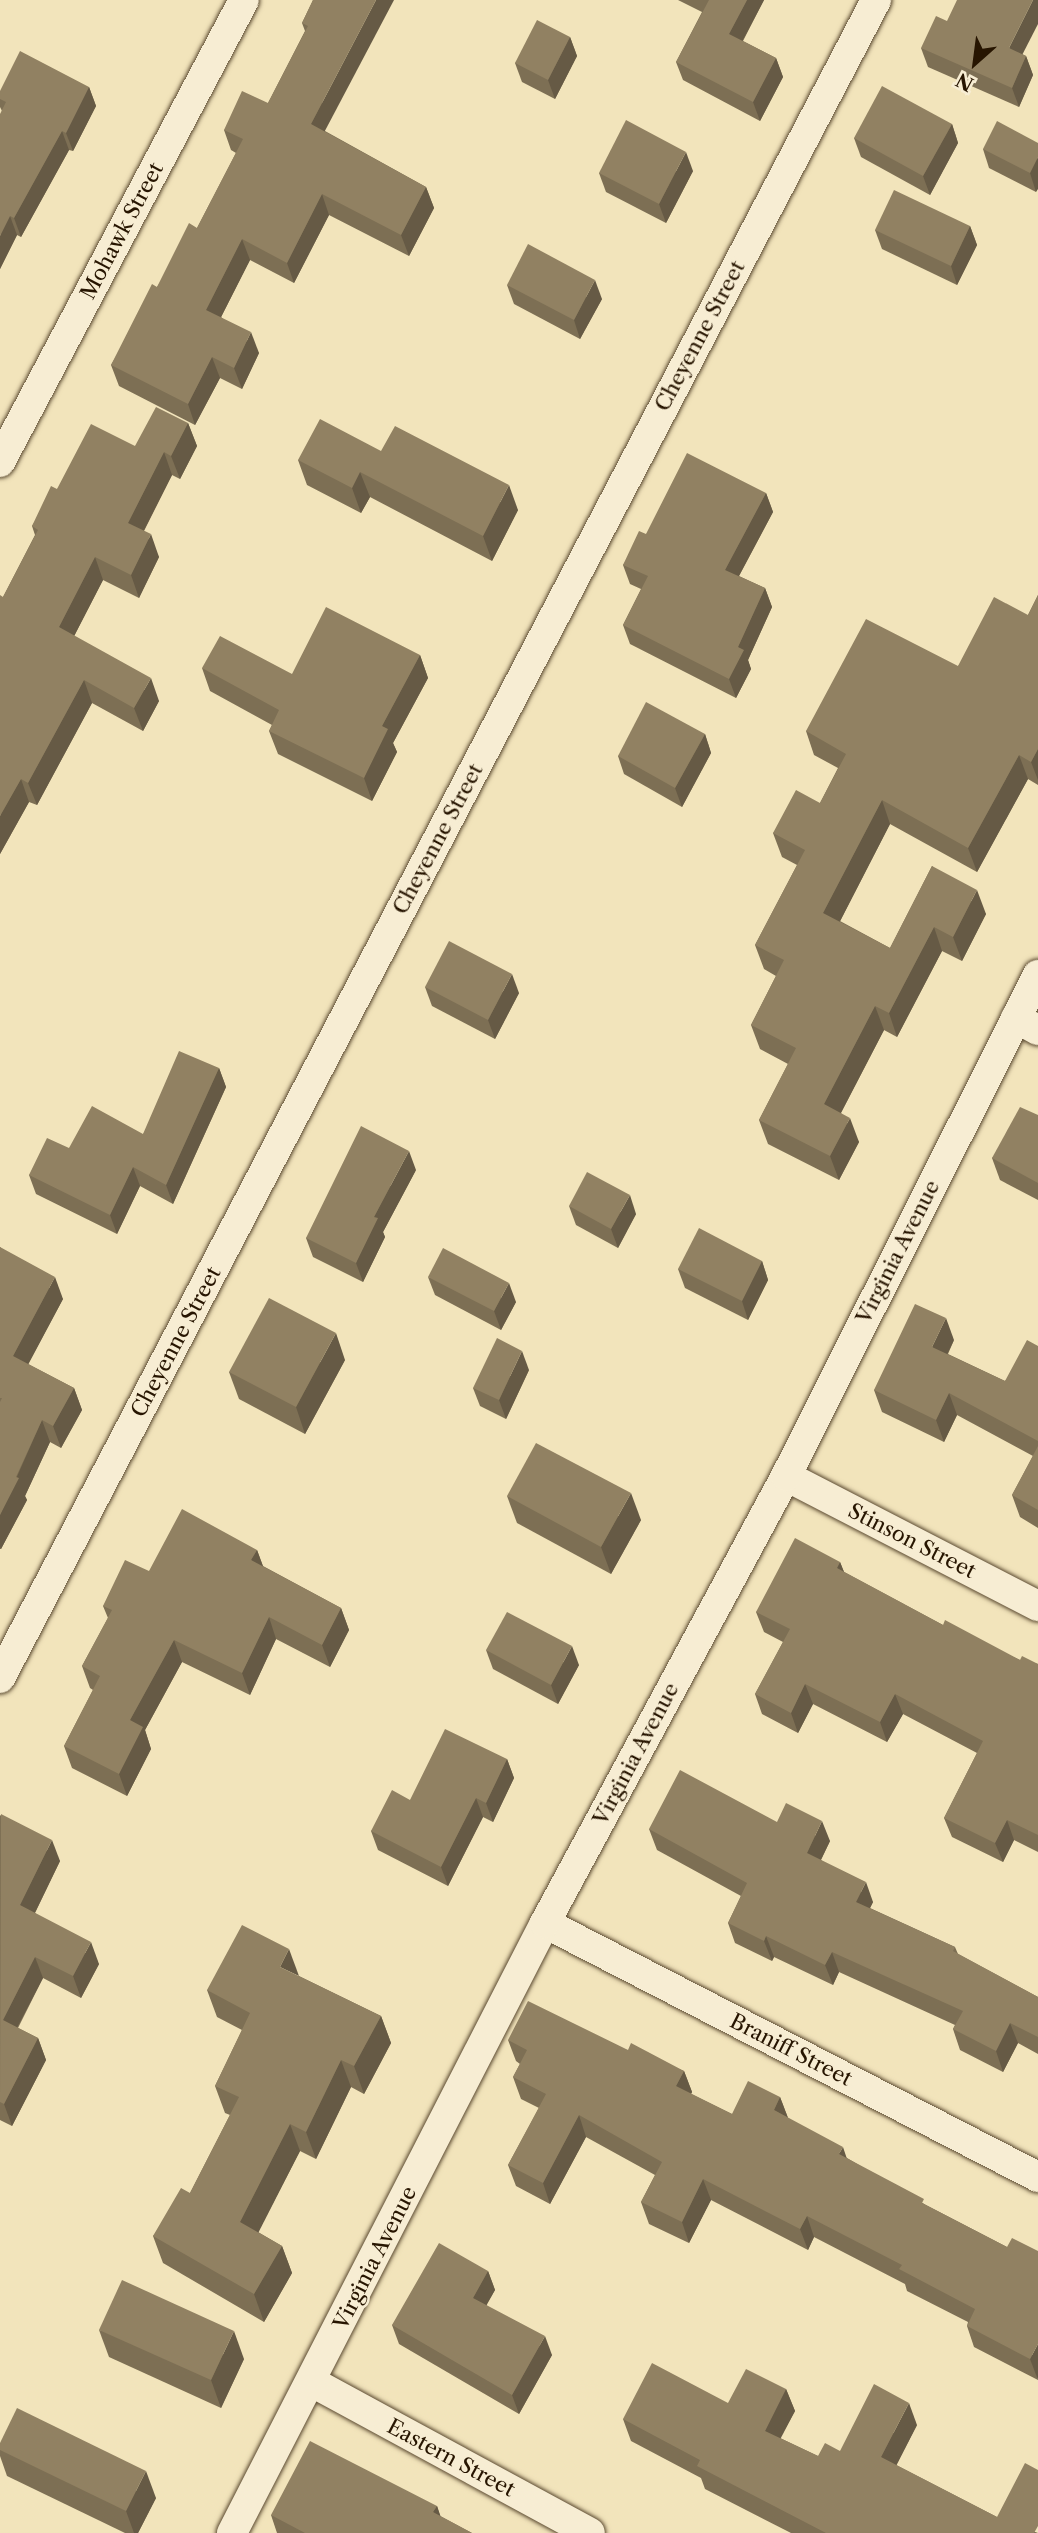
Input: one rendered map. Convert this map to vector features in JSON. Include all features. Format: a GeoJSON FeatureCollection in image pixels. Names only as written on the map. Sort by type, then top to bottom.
{"type":"FeatureCollection","features":[{"type":"Feature","properties":{"kind":"street","name":"Mohawk Street"},"geometry":{"type":"LineString","coordinates":[[0,462],[244,0]]}},
{"type":"Feature","properties":{"kind":"street","name":"Cheyenne Street"},"geometry":{"type":"LineString","coordinates":[[0,1678],[9,1639],[876,0]]}},
{"type":"Feature","properties":{"kind":"street","name":"Virginia Avenue"},"geometry":{"type":"LineString","coordinates":[[232,2533],[312,2382],[545,1923],[1027,1024],[1038,975]]}},
{"type":"Feature","properties":{"kind":"street","name":"Stinson Street"},"geometry":{"type":"LineString","coordinates":[[786,1476],[1038,1606]]}},
{"type":"Feature","properties":{"kind":"street","name":"Braniff Street"},"geometry":{"type":"LineString","coordinates":[[545,1923],[1038,2177]]}},
{"type":"Feature","properties":{"kind":"street","name":"Eastern Street"},"geometry":{"type":"LineString","coordinates":[[312,2382],[590,2533]]}},
{"type":"Feature","properties":{"kind":"building"},"geometry":{"type":"Polygon","coordinates":[[[313,0],[376,0],[311,124],[426,187],[401,235],[322,194],[287,263],[242,239],[206,310],[251,332],[234,368],[212,357],[188,404],[111,365],[152,284],[157,287],[189,223],[197,228],[243,139],[224,130],[242,91],[268,103],[308,26],[302,23],[313,0]]]}},
{"type":"Feature","properties":{"kind":"building"},"geometry":{"type":"Polygon","coordinates":[[[709,0],[747,0],[729,34],[776,58],[753,102],[676,62],[709,0]]]}},
{"type":"Feature","properties":{"kind":"building"},"geometry":{"type":"Polygon","coordinates":[[[957,0],[1033,0],[1009,48],[1026,56],[1012,88],[921,48],[936,16],[947,21],[957,0]]]}},
{"type":"Feature","properties":{"kind":"building"},"geometry":{"type":"Polygon","coordinates":[[[537,20],[570,37],[548,80],[515,63],[537,20]]]}},
{"type":"Feature","properties":{"kind":"building"},"geometry":{"type":"Polygon","coordinates":[[[20,51],[89,87],[66,133],[62,131],[14,218],[10,216],[0,236],[0,114],[6,102],[0,99],[0,91],[20,51]]]}},
{"type":"Feature","properties":{"kind":"building"},"geometry":{"type":"Polygon","coordinates":[[[882,86],[952,124],[923,176],[854,138],[882,86]]]}},
{"type":"Feature","properties":{"kind":"building"},"geometry":{"type":"Polygon","coordinates":[[[626,120],[686,152],[659,204],[599,173],[626,120]]]}},
{"type":"Feature","properties":{"kind":"building"},"geometry":{"type":"Polygon","coordinates":[[[997,121],[1038,143],[1038,157],[1030,173],[983,149],[997,121]]]}},
{"type":"Feature","properties":{"kind":"building"},"geometry":{"type":"Polygon","coordinates":[[[894,190],[970,226],[951,266],[875,230],[894,190]]]}},
{"type":"Feature","properties":{"kind":"building"},"geometry":{"type":"Polygon","coordinates":[[[528,244],[595,280],[574,320],[507,285],[528,244]]]}},
{"type":"Feature","properties":{"kind":"building"},"geometry":{"type":"Polygon","coordinates":[[[156,407],[188,423],[171,456],[164,452],[128,523],[151,534],[131,575],[95,557],[59,627],[151,678],[134,708],[84,680],[28,783],[21,779],[0,816],[0,595],[3,597],[38,530],[32,526],[51,486],[57,489],[91,424],[135,446],[156,407]]]}},
{"type":"Feature","properties":{"kind":"building"},"geometry":{"type":"Polygon","coordinates":[[[320,419],[381,451],[395,426],[509,485],[483,536],[360,472],[352,488],[298,460],[320,419]]]}},
{"type":"Feature","properties":{"kind":"building"},"geometry":{"type":"Polygon","coordinates":[[[687,453],[766,493],[725,570],[765,588],[738,647],[744,650],[729,679],[623,625],[648,576],[623,565],[639,531],[646,534],[687,453]]]}},
{"type":"Feature","properties":{"kind":"building"},"geometry":{"type":"Polygon","coordinates":[[[1038,595],[1038,749],[1031,762],[1019,755],[968,848],[882,800],[823,913],[890,948],[932,866],[977,890],[953,937],[934,927],[889,1013],[875,1006],[824,1104],[850,1118],[830,1156],[759,1120],[796,1048],[751,1025],[784,960],[755,945],[805,850],[773,833],[796,790],[820,803],[846,754],[806,731],[866,619],[958,666],[994,597],[1028,615],[1038,595]]]}},
{"type":"Feature","properties":{"kind":"building"},"geometry":{"type":"Polygon","coordinates":[[[326,607],[420,655],[382,726],[388,729],[364,778],[269,731],[279,710],[202,668],[220,636],[292,674],[326,607]]]}},
{"type":"Feature","properties":{"kind":"building"},"geometry":{"type":"Polygon","coordinates":[[[646,702],[705,734],[675,788],[618,756],[646,702]]]}},
{"type":"Feature","properties":{"kind":"building"},"geometry":{"type":"Polygon","coordinates":[[[449,941],[512,974],[488,1020],[425,987],[449,941]]]}},
{"type":"Feature","properties":{"kind":"building"},"geometry":{"type":"Polygon","coordinates":[[[179,1051],[219,1068],[166,1185],[133,1167],[110,1215],[29,1175],[47,1138],[69,1148],[92,1106],[143,1134],[179,1051]]]}},
{"type":"Feature","properties":{"kind":"building"},"geometry":{"type":"Polygon","coordinates":[[[1020,1107],[1038,1115],[1038,1183],[992,1158],[1020,1107]]]}},
{"type":"Feature","properties":{"kind":"building"},"geometry":{"type":"Polygon","coordinates":[[[361,1126],[409,1151],[374,1217],[378,1218],[356,1263],[306,1238],[361,1126]]]}},
{"type":"Feature","properties":{"kind":"building"},"geometry":{"type":"Polygon","coordinates":[[[587,1172],[630,1195],[611,1229],[569,1206],[587,1172]]]}},
{"type":"Feature","properties":{"kind":"building"},"geometry":{"type":"Polygon","coordinates":[[[699,1228],[762,1261],[742,1301],[678,1269],[699,1228]]]}},
{"type":"Feature","properties":{"kind":"building"},"geometry":{"type":"Polygon","coordinates":[[[0,1247],[55,1277],[13,1356],[74,1388],[53,1426],[42,1420],[16,1477],[19,1478],[0,1515],[2,1398],[0,1247]]]}},
{"type":"Feature","properties":{"kind":"building"},"geometry":{"type":"Polygon","coordinates":[[[443,1248],[509,1283],[494,1311],[428,1277],[443,1248]]]}},
{"type":"Feature","properties":{"kind":"building"},"geometry":{"type":"Polygon","coordinates":[[[269,1298],[336,1333],[296,1407],[229,1372],[269,1298]]]}},
{"type":"Feature","properties":{"kind":"building"},"geometry":{"type":"Polygon","coordinates":[[[915,1304],[946,1318],[932,1347],[1005,1381],[1027,1340],[1038,1346],[1038,1441],[949,1393],[936,1420],[874,1390],[915,1304]]]}},
{"type":"Feature","properties":{"kind":"building"},"geometry":{"type":"Polygon","coordinates":[[[497,1338],[522,1351],[499,1400],[473,1388],[497,1338]]]}},
{"type":"Feature","properties":{"kind":"building"},"geometry":{"type":"Polygon","coordinates":[[[536,1443],[631,1493],[601,1547],[507,1496],[536,1443]]]}},
{"type":"Feature","properties":{"kind":"building"},"geometry":{"type":"Polygon","coordinates":[[[1038,1446],[1038,1510],[1012,1495],[1038,1446]]]}},
{"type":"Feature","properties":{"kind":"building"},"geometry":{"type":"Polygon","coordinates":[[[182,1509],[257,1550],[251,1560],[341,1608],[322,1645],[269,1617],[242,1673],[174,1640],[130,1720],[143,1727],[119,1774],[64,1746],[100,1676],[82,1666],[112,1610],[103,1606],[125,1560],[149,1571],[182,1509]]]}},
{"type":"Feature","properties":{"kind":"building"},"geometry":{"type":"Polygon","coordinates":[[[795,1538],[840,1562],[837,1568],[943,1625],[945,1620],[1020,1660],[1022,1656],[1038,1664],[1038,1835],[1007,1820],[995,1843],[944,1818],[983,1741],[895,1694],[880,1722],[805,1684],[791,1713],[755,1694],[790,1629],[756,1612],[795,1538]]]}},
{"type":"Feature","properties":{"kind":"building"},"geometry":{"type":"Polygon","coordinates":[[[507,1612],[572,1646],[551,1685],[486,1650],[507,1612]]]}},
{"type":"Feature","properties":{"kind":"building"},"geometry":{"type":"Polygon","coordinates":[[[445,1729],[507,1759],[486,1803],[476,1798],[441,1867],[371,1831],[392,1790],[410,1800],[445,1729]]]}},
{"type":"Feature","properties":{"kind":"building"},"geometry":{"type":"Polygon","coordinates":[[[680,1770],[777,1822],[786,1803],[822,1821],[807,1853],[866,1882],[856,1902],[955,1947],[953,1951],[1038,1997],[1038,2037],[1010,2023],[996,2051],[953,2029],[963,2011],[832,1952],[825,1965],[766,1936],[764,1941],[728,1923],[747,1883],[649,1829],[680,1770]]]}},
{"type":"Feature","properties":{"kind":"building"},"geometry":{"type":"Polygon","coordinates":[[[1,1814],[52,1840],[20,1905],[91,1942],[73,1976],[35,1957],[3,2020],[38,2038],[4,2104],[0,2102],[1,1814]]]}},
{"type":"Feature","properties":{"kind":"building"},"geometry":{"type":"Polygon","coordinates":[[[242,1925],[289,1949],[280,1967],[381,2016],[354,2066],[341,2060],[306,2132],[290,2124],[240,2222],[282,2246],[254,2294],[153,2236],[181,2188],[190,2193],[239,2097],[215,2086],[250,2013],[207,1990],[242,1925]]]}},
{"type":"Feature","properties":{"kind":"building"},"geometry":{"type":"Polygon","coordinates":[[[528,2001],[628,2050],[631,2043],[684,2071],[676,2086],[732,2114],[748,2081],[780,2097],[774,2110],[843,2147],[839,2154],[924,2199],[922,2203],[1007,2247],[1012,2238],[1038,2251],[1038,2344],[1030,2359],[967,2326],[975,2309],[899,2269],[902,2265],[807,2216],[800,2229],[703,2179],[682,2222],[641,2202],[662,2162],[579,2115],[543,2183],[508,2165],[546,2094],[513,2077],[527,2050],[508,2040],[528,2001]]]}},
{"type":"Feature","properties":{"kind":"building"},"geometry":{"type":"Polygon","coordinates":[[[439,2243],[488,2271],[473,2298],[545,2336],[512,2395],[392,2325],[439,2243]]]}},
{"type":"Feature","properties":{"kind":"building"},"geometry":{"type":"Polygon","coordinates":[[[122,2280],[234,2331],[211,2380],[99,2330],[122,2280]]]}},
{"type":"Feature","properties":{"kind":"building"},"geometry":{"type":"Polygon","coordinates":[[[652,2363],[728,2403],[746,2369],[786,2389],[765,2431],[818,2456],[825,2443],[840,2451],[874,2384],[909,2403],[881,2457],[997,2517],[1025,2463],[1038,2470],[1038,2526],[1034,2533],[826,2533],[697,2466],[700,2460],[623,2419],[652,2363]]]}},
{"type":"Feature","properties":{"kind":"building"},"geometry":{"type":"Polygon","coordinates":[[[17,2408],[146,2471],[126,2511],[0,2450],[0,2443],[17,2408]]]}},
{"type":"Feature","properties":{"kind":"building"},"geometry":{"type":"Polygon","coordinates":[[[310,2441],[437,2506],[433,2512],[472,2533],[305,2533],[271,2515],[310,2441]]]}}]}
